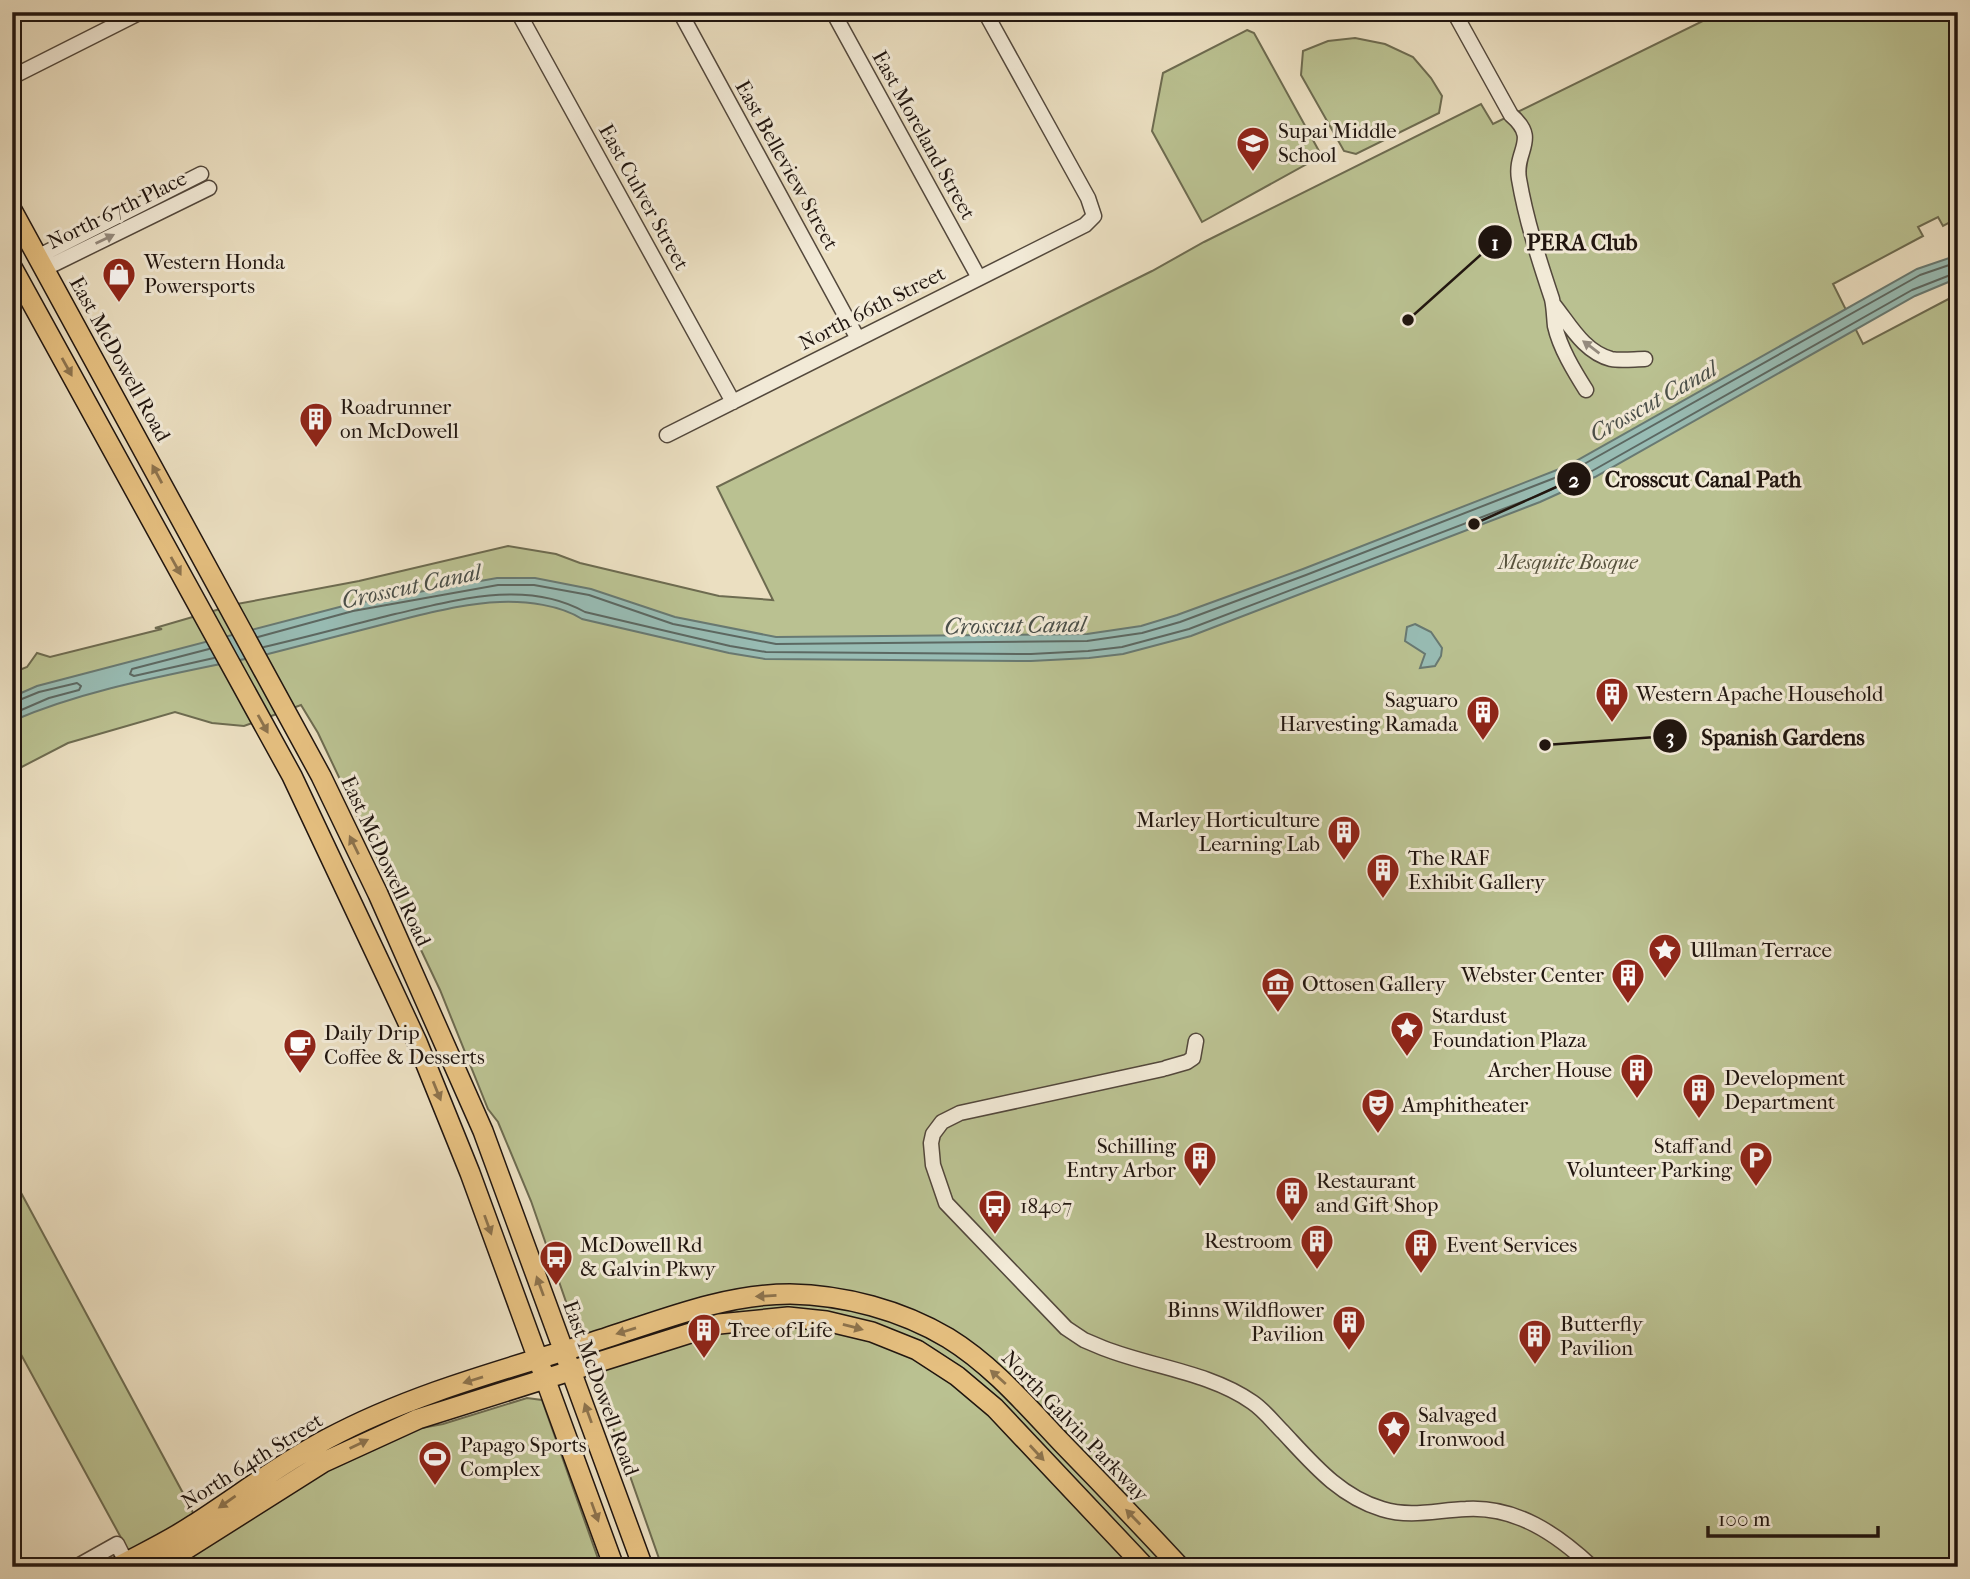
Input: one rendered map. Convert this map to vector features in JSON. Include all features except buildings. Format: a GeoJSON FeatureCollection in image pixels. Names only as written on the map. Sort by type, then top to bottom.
{"type":"FeatureCollection","features":[{"type":"Feature","properties":{"kind":"main road","name":"East McDowell Road"},"geometry":{"type":"LineString","coordinates":[[12,210],[321,776],[367,871],[483,1132],[643,1567]]}},
{"type":"Feature","properties":{"kind":"main road"},"geometry":{"type":"LineString","coordinates":[[12,267],[292,776],[417,1042],[470,1173],[614,1567]]}},
{"type":"Feature","properties":{"kind":"main road"},"geometry":{"type":"LineString","coordinates":[[34,307],[58,293]]}},
{"type":"Feature","properties":{"kind":"main road"},"geometry":{"type":"LineString","coordinates":[[367,871],[386,940],[390,984],[414,1002],[433,1044],[464,1089]]}},
{"type":"Feature","properties":{"kind":"main road","name":"North Galvin Parkway"},"geometry":{"type":"LineString","coordinates":[[564,1350],[708,1306],[752,1296],[790,1294],[826,1297],[890,1311],[948,1338],[994,1373],[1180,1567]]}},
{"type":"Feature","properties":{"kind":"main road"},"geometry":{"type":"LineString","coordinates":[[572,1370],[677,1336],[741,1320],[788,1317],[826,1321],[872,1332],[917,1350],[979,1393],[1145,1567]]}},
{"type":"Feature","properties":{"kind":"main road","name":"North 64th Street"},"geometry":{"type":"LineString","coordinates":[[158,1567],[219,1530],[297,1466],[357,1424],[396,1406],[564,1350]]}},
{"type":"Feature","properties":{"kind":"main road","name":"North 64th Street"},"geometry":{"type":"LineString","coordinates":[[122,1564],[297,1466],[418,1419],[572,1370]]}},
{"type":"Feature","properties":{"kind":"street"},"geometry":{"type":"LineString","coordinates":[[12,77],[141,12]]}},
{"type":"Feature","properties":{"kind":"street","name":"East Culver Street"},"geometry":{"type":"LineString","coordinates":[[518,12],[733,402]]}},
{"type":"Feature","properties":{"kind":"street","name":"East Belleview Street"},"geometry":{"type":"LineString","coordinates":[[680,12],[858,339]]}},
{"type":"Feature","properties":{"kind":"street","name":"East Moreland Street"},"geometry":{"type":"LineString","coordinates":[[833,12],[979,278]]}},
{"type":"Feature","properties":{"kind":"street","name":"North 66th Street"},"geometry":{"type":"LineString","coordinates":[[667,435],[1085,225],[1094,216],[1088,198],[985,12]]}},
{"type":"Feature","properties":{"kind":"street"},"geometry":{"type":"LineString","coordinates":[[1454,12],[1511,115],[1524,132],[1526,142],[1519,158],[1518,173],[1521,195],[1537,257],[1553,304],[1556,328],[1573,370],[1586,390]]}},
{"type":"Feature","properties":{"kind":"street","name":"North 67th Place"},"geometry":{"type":"LineString","coordinates":[[41,263],[201,174]]}},
{"type":"Feature","properties":{"kind":"street","name":"North 67th Place"},"geometry":{"type":"LineString","coordinates":[[41,263],[209,188]]}},
{"type":"Feature","properties":{"kind":"street"},"geometry":{"type":"LineString","coordinates":[[1553,304],[1574,333],[1595,352],[1612,359],[1645,359]]}},
{"type":"Feature","properties":{"kind":"street"},"geometry":{"type":"LineString","coordinates":[[1196,1041],[1193,1058],[1187,1062],[1038,1094],[947,1118],[933,1134],[932,1156],[946,1203],[1066,1328],[1084,1340],[1115,1353],[1230,1390],[1253,1403],[1330,1481],[1346,1493],[1389,1511],[1416,1515],[1468,1508],[1511,1515],[1541,1526],[1572,1547],[1592,1567]]}},
{"type":"Feature","properties":{"kind":"street","name":"North 64th Street"},"geometry":{"type":"LineString","coordinates":[[76,1567],[117,1544],[122,1564]]}},
{"type":"Feature","properties":{"kind":"green space","name":"Mesquite Bosque"},"geometry":{"type":"Polygon","coordinates":[[[1721,12],[1958,12],[1958,218],[1943,226],[1938,217],[1918,227],[1923,236],[1833,284],[1863,344],[1958,294],[1958,1567],[662,1567],[598,1385],[603,1371],[581,1323],[572,1319],[531,1201],[498,1122],[488,1109],[440,990],[318,733],[301,705],[244,726],[212,723],[175,712],[68,743],[12,772],[12,673],[27,667],[37,653],[50,657],[162,629],[155,628],[237,604],[359,581],[508,546],[556,554],[580,563],[719,596],[773,600],[717,487],[1481,104],[1493,124],[1721,12]]]}},
{"type":"Feature","properties":{"kind":"green space"},"geometry":{"type":"Polygon","coordinates":[[[1247,30],[1254,33],[1319,151],[1314,160],[1202,222],[1152,131],[1163,73],[1247,30]]]}},
{"type":"Feature","properties":{"kind":"green space"},"geometry":{"type":"Polygon","coordinates":[[[1355,38],[1385,44],[1413,57],[1442,96],[1439,113],[1356,154],[1344,151],[1301,75],[1303,51],[1328,41],[1355,38]]]}},
{"type":"Feature","properties":{"kind":"green space","name":"Papago Sports Complex"},"geometry":{"type":"Polygon","coordinates":[[[12,1176],[191,1508],[206,1548],[310,1479],[411,1430],[443,1424],[527,1398],[542,1400],[601,1567],[137,1567],[12,1338],[12,1176]]]}},
{"type":"Feature","properties":{"kind":"water"},"geometry":{"type":"Polygon","coordinates":[[[1958,255],[1958,278],[1915,296],[1595,477],[1540,502],[1191,636],[1123,654],[1031,661],[765,659],[582,619],[564,610],[543,605],[521,602],[489,603],[434,612],[268,654],[106,689],[12,721],[12,697],[37,686],[351,604],[497,578],[535,578],[591,589],[675,617],[776,637],[1087,634],[1141,626],[1303,569],[1567,466],[1917,269],[1958,255]]]}},
{"type":"Feature","properties":{"kind":"water"},"geometry":{"type":"Polygon","coordinates":[[[1415,624],[1431,632],[1442,648],[1435,666],[1420,668],[1425,654],[1405,641],[1407,627],[1415,624]]]}},
{"type":"Feature","properties":{"kind":"place","name":"Supai Middle School"},"geometry":{"type":"Point","coordinates":[1253,173]}},
{"type":"Feature","properties":{"kind":"place","name":"Western Honda Powersports"},"geometry":{"type":"Point","coordinates":[119,304]}},
{"type":"Feature","properties":{"kind":"place","name":"PERA Club"},"geometry":{"type":"Point","coordinates":[1408,320]}},
{"type":"Feature","properties":{"kind":"place","name":"Roadrunner on McDowell"},"geometry":{"type":"Point","coordinates":[316,449]}},
{"type":"Feature","properties":{"kind":"place","name":"Crosscut Canal Path"},"geometry":{"type":"Point","coordinates":[1474,524]}},
{"type":"Feature","properties":{"kind":"place","name":"Western Apache Household"},"geometry":{"type":"Point","coordinates":[1612,724]}},
{"type":"Feature","properties":{"kind":"place","name":"Saguaro Harvesting Ramada"},"geometry":{"type":"Point","coordinates":[1483,742]}},
{"type":"Feature","properties":{"kind":"place","name":"Spanish Gardens"},"geometry":{"type":"Point","coordinates":[1545,745]}},
{"type":"Feature","properties":{"kind":"place","name":"Marley Horticulture Learning Lab"},"geometry":{"type":"Point","coordinates":[1344,862]}},
{"type":"Feature","properties":{"kind":"place","name":"The RAF Exhibit Gallery"},"geometry":{"type":"Point","coordinates":[1383,900]}},
{"type":"Feature","properties":{"kind":"place","name":"Ullman Terrace"},"geometry":{"type":"Point","coordinates":[1665,980]}},
{"type":"Feature","properties":{"kind":"place","name":"Webster Center"},"geometry":{"type":"Point","coordinates":[1628,1005]}},
{"type":"Feature","properties":{"kind":"place","name":"Ottosen Gallery"},"geometry":{"type":"Point","coordinates":[1278,1014]}},
{"type":"Feature","properties":{"kind":"place","name":"Stardust Foundation Plaza"},"geometry":{"type":"Point","coordinates":[1407,1058]}},
{"type":"Feature","properties":{"kind":"place","name":"Daily Drip Coffee & Desserts"},"geometry":{"type":"Point","coordinates":[300,1075]}},
{"type":"Feature","properties":{"kind":"place","name":"Archer House"},"geometry":{"type":"Point","coordinates":[1637,1100]}},
{"type":"Feature","properties":{"kind":"place","name":"Development Department"},"geometry":{"type":"Point","coordinates":[1699,1120]}},
{"type":"Feature","properties":{"kind":"place","name":"Amphitheater"},"geometry":{"type":"Point","coordinates":[1378,1135]}},
{"type":"Feature","properties":{"kind":"place","name":"Schilling Entry Arbor"},"geometry":{"type":"Point","coordinates":[1200,1188]}},
{"type":"Feature","properties":{"kind":"place","name":"Staff and Volunteer Parking"},"geometry":{"type":"Point","coordinates":[1756,1188]}},
{"type":"Feature","properties":{"kind":"place","name":"Restaurant and Gift Shop"},"geometry":{"type":"Point","coordinates":[1292,1223]}},
{"type":"Feature","properties":{"kind":"place","name":"18407"},"geometry":{"type":"Point","coordinates":[995,1236]}},
{"type":"Feature","properties":{"kind":"place","name":"Restroom"},"geometry":{"type":"Point","coordinates":[1317,1271]}},
{"type":"Feature","properties":{"kind":"place","name":"Event Services"},"geometry":{"type":"Point","coordinates":[1421,1275]}},
{"type":"Feature","properties":{"kind":"place","name":"McDowell Rd & Galvin Pkwy"},"geometry":{"type":"Point","coordinates":[556,1287]}},
{"type":"Feature","properties":{"kind":"place","name":"Binns Wildflower Pavilion"},"geometry":{"type":"Point","coordinates":[1349,1352]}},
{"type":"Feature","properties":{"kind":"place","name":"Tree of Life"},"geometry":{"type":"Point","coordinates":[704,1360]}},
{"type":"Feature","properties":{"kind":"place","name":"Butterfly Pavilion"},"geometry":{"type":"Point","coordinates":[1535,1366]}},
{"type":"Feature","properties":{"kind":"place","name":"Salvaged Ironwood"},"geometry":{"type":"Point","coordinates":[1394,1457]}},
{"type":"Feature","properties":{"kind":"place","name":"Papago Sports Complex"},"geometry":{"type":"Point","coordinates":[435,1487]}},
{"type":"Feature","properties":{"kind":"water label","name":"Crosscut Canal"},"geometry":{"type":"Point","coordinates":[1653,401]}},
{"type":"Feature","properties":{"kind":"water label","name":"Crosscut Canal"},"geometry":{"type":"Point","coordinates":[411,586]}},
{"type":"Feature","properties":{"kind":"water label","name":"Crosscut Canal"},"geometry":{"type":"Point","coordinates":[1015,625]}}]}
